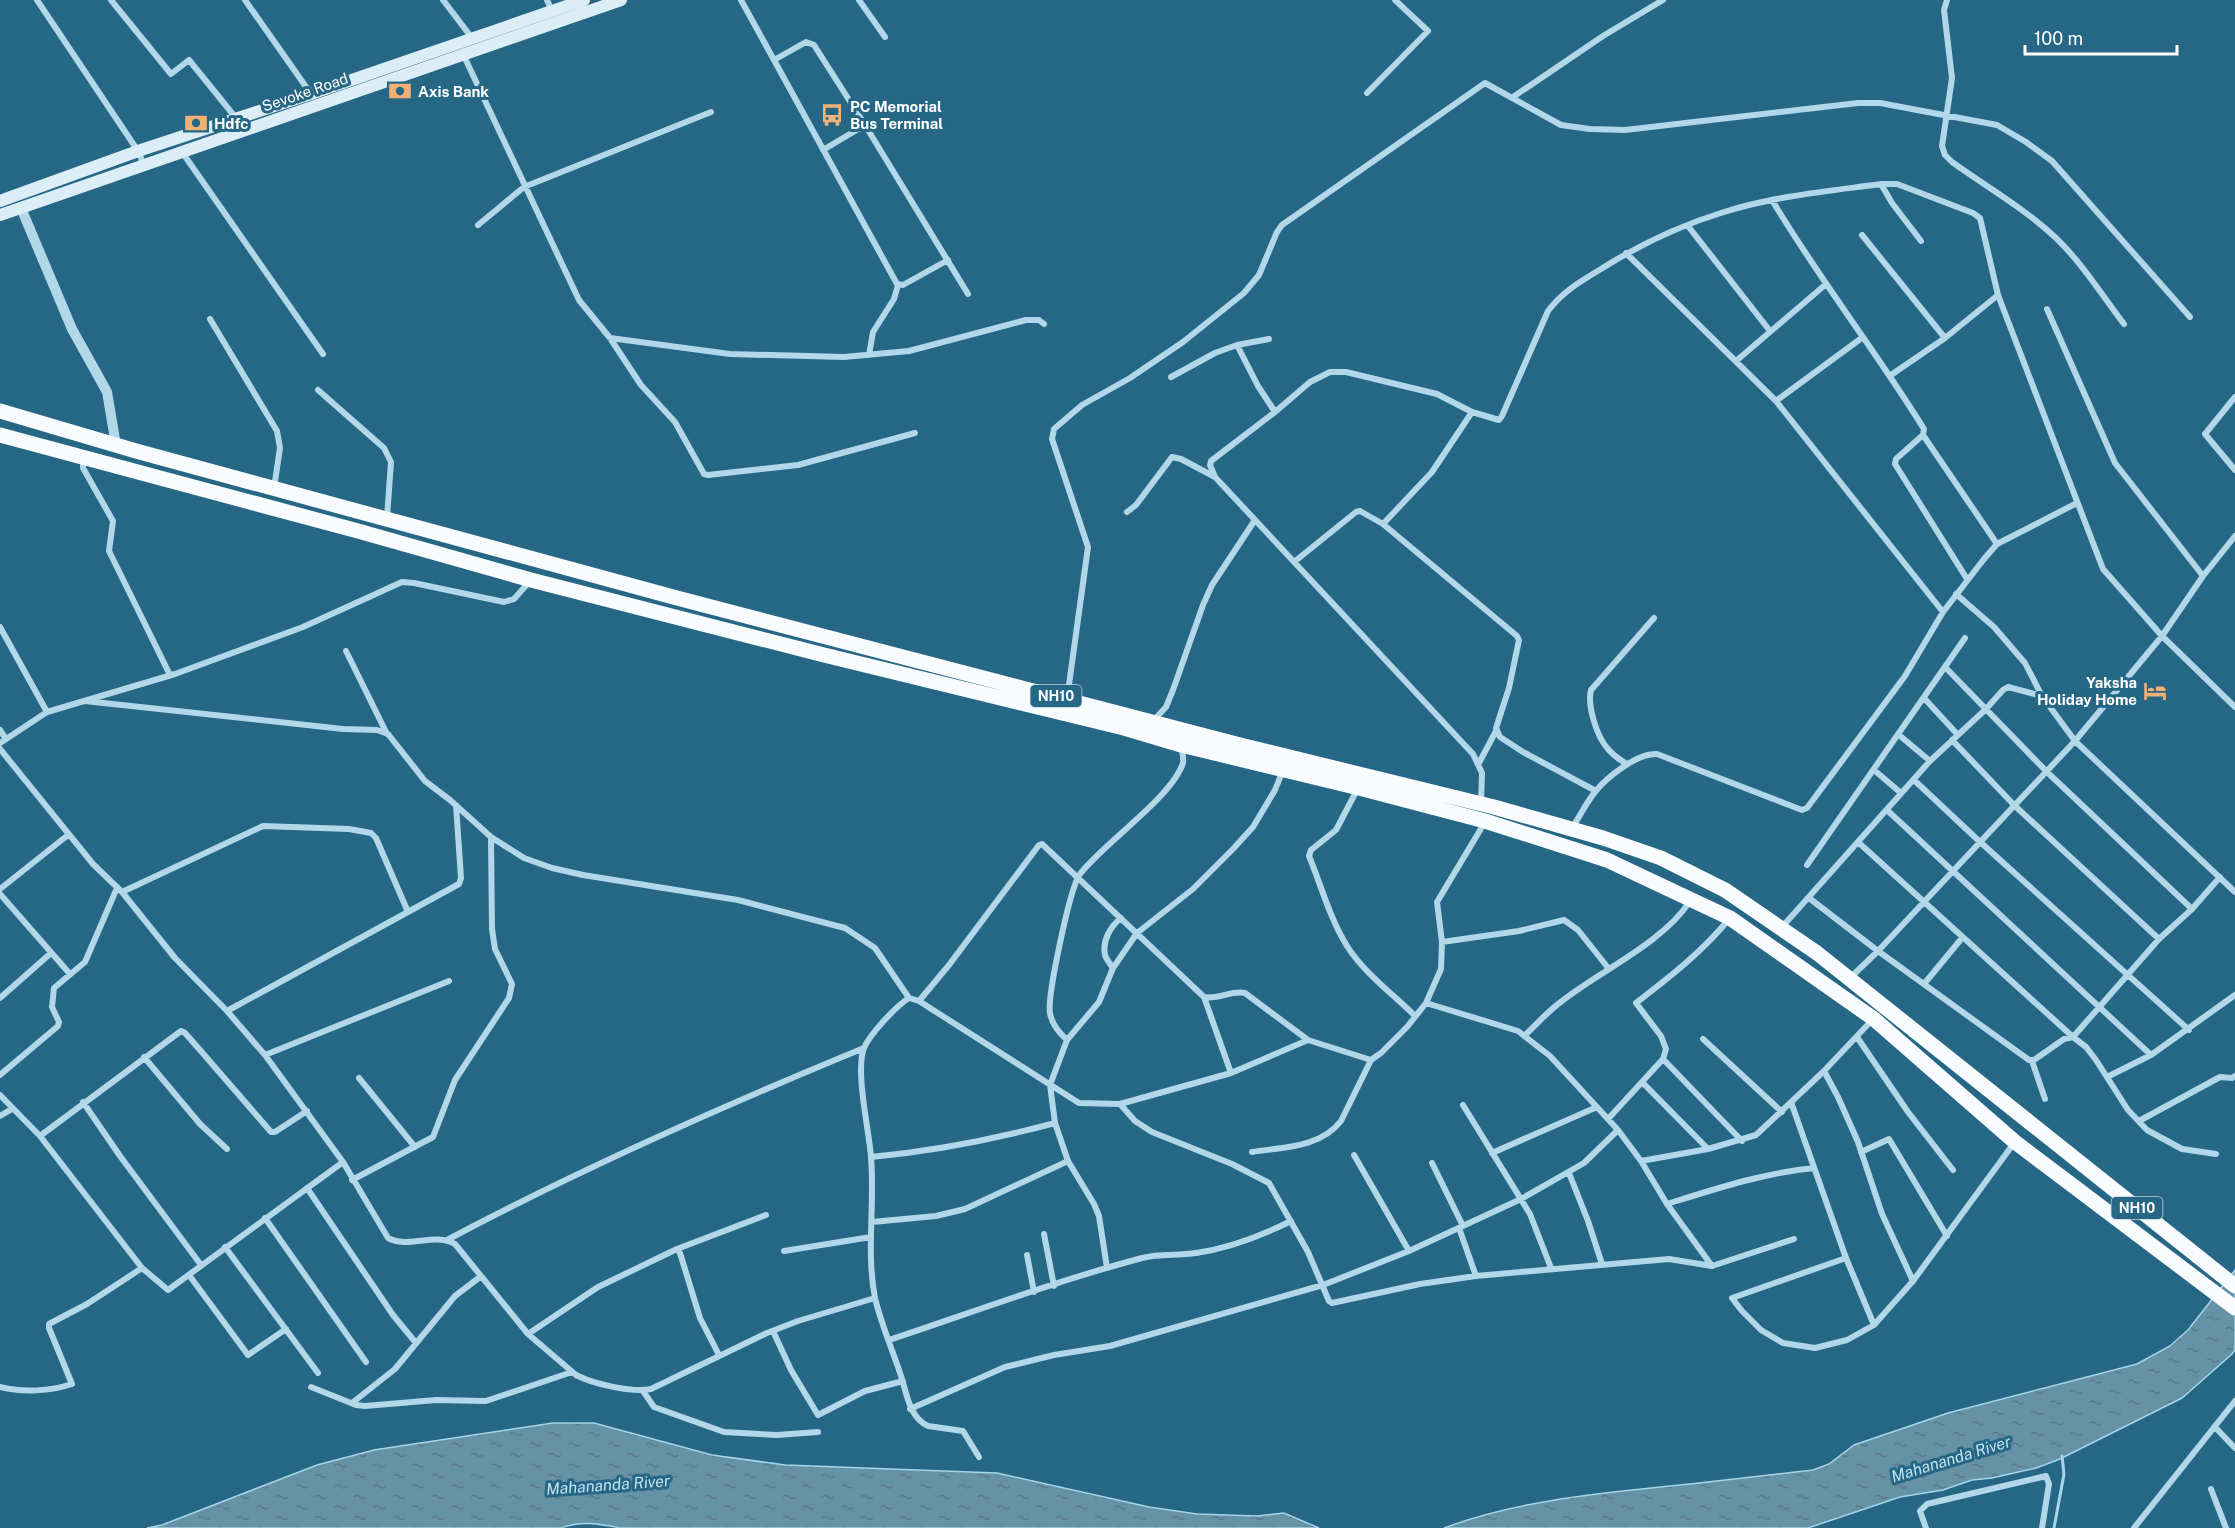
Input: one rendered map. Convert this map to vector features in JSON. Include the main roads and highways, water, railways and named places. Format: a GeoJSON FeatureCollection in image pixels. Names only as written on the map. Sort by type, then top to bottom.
{"type":"FeatureCollection","features":[{"type":"Feature","properties":{"kind":"highway","name":"NH10"},"geometry":{"type":"LineString","coordinates":[[0,411],[116,445],[677,597],[1182,729],[1481,804],[1572,828],[1631,847],[1682,868],[1725,890],[1782,927],[2235,1286]]}},
{"type":"Feature","properties":{"kind":"highway"},"geometry":{"type":"LineString","coordinates":[[0,435],[531,580],[1485,821],[1607,860],[1692,898],[1730,918],[1874,1019],[2015,1142],[2235,1308]]}},
{"type":"Feature","properties":{"kind":"main road","name":"Sevoke Road"},"geometry":{"type":"LineString","coordinates":[[0,215],[181,152],[405,68],[550,5],[584,0]]}},
{"type":"Feature","properties":{"kind":"main road","name":"Sevoke Road"},"geometry":{"type":"LineString","coordinates":[[0,201],[138,151],[311,94],[463,54],[621,0]]}},
{"type":"Feature","properties":{"kind":"water","name":"Mahananda River"},"geometry":{"type":"Polygon","coordinates":[[[2235,1270],[2235,1350],[2232,1354],[2182,1398],[2060,1459],[2036,1468],[1972,1480],[1943,1490],[1900,1497],[1808,1528],[1444,1528],[1474,1518],[1538,1503],[1603,1493],[1813,1470],[1829,1464],[1854,1445],[1948,1413],[2137,1364],[2170,1346],[2188,1330],[2235,1270]]]}},
{"type":"Feature","properties":{"kind":"water","name":"Mahananda River"},"geometry":{"type":"Polygon","coordinates":[[[553,1423],[594,1423],[712,1455],[785,1465],[997,1473],[1149,1507],[1197,1514],[1257,1516],[1284,1513],[1319,1528],[621,1528],[583,1523],[561,1528],[147,1528],[162,1525],[317,1465],[374,1450],[553,1423]]]}},
{"type":"Feature","properties":{"kind":"waterway"},"geometry":{"type":"LineString","coordinates":[[2054,1528],[2064,1474],[2062,1456]]}},
{"type":"Feature","properties":{"kind":"place","name":"Axis Bank"},"geometry":{"type":"Point","coordinates":[400,91]}},
{"type":"Feature","properties":{"kind":"place","name":"PC Memorial Bus Terminal"},"geometry":{"type":"Point","coordinates":[832,115]}},
{"type":"Feature","properties":{"kind":"place","name":"Hdfc"},"geometry":{"type":"Point","coordinates":[196,123]}},
{"type":"Feature","properties":{"kind":"place","name":"Yaksha Holiday Home"},"geometry":{"type":"Point","coordinates":[2155,691]}}]}
